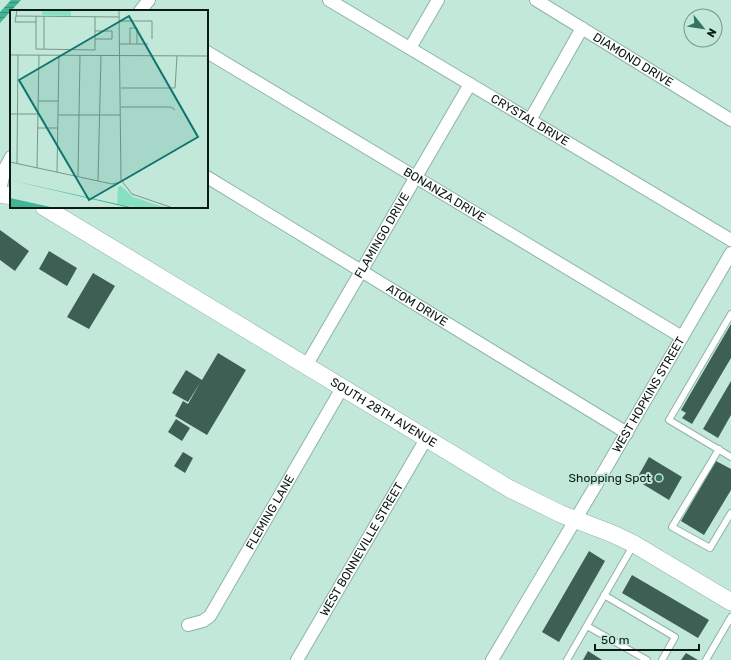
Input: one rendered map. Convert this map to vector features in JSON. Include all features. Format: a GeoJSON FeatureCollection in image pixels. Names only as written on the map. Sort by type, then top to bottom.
{"type":"FeatureCollection","features":[{"type":"Feature","properties":{"kind":"main road"},"geometry":{"type":"LineString","coordinates":[[0,194],[10,196]]}},
{"type":"Feature","properties":{"kind":"main road","name":"SOUTH 28TH AVENUE"},"geometry":{"type":"LineString","coordinates":[[46,208],[510,489],[575,520],[613,534],[634,544],[731,602]]}},
{"type":"Feature","properties":{"kind":"street"},"geometry":{"type":"LineString","coordinates":[[141,10],[149,0]]}},
{"type":"Feature","properties":{"kind":"street","name":"CRYSTAL DRIVE"},"geometry":{"type":"LineString","coordinates":[[329,0],[731,240]]}},
{"type":"Feature","properties":{"kind":"street"},"geometry":{"type":"LineString","coordinates":[[410,48],[438,0]]}},
{"type":"Feature","properties":{"kind":"street","name":"DIAMOND DRIVE"},"geometry":{"type":"LineString","coordinates":[[536,0],[731,120]]}},
{"type":"Feature","properties":{"kind":"street"},"geometry":{"type":"LineString","coordinates":[[530,120],[582,28]]}},
{"type":"Feature","properties":{"kind":"street","name":"BONANZA DRIVE"},"geometry":{"type":"LineString","coordinates":[[208,53],[682,337]]}},
{"type":"Feature","properties":{"kind":"street","name":"FLAMINGO DRIVE"},"geometry":{"type":"LineString","coordinates":[[306,366],[470,84]]}},
{"type":"Feature","properties":{"kind":"street"},"geometry":{"type":"LineString","coordinates":[[0,190],[5,168],[10,159]]}},
{"type":"Feature","properties":{"kind":"street","name":"ATOM DRIVE"},"geometry":{"type":"LineString","coordinates":[[208,178],[362,270],[627,433]]}},
{"type":"Feature","properties":{"kind":"street","name":"WEST HOPKINS STREET"},"geometry":{"type":"LineString","coordinates":[[492,660],[627,433],[731,253]]}},
{"type":"Feature","properties":{"kind":"street","name":"FLEMING LANE"},"geometry":{"type":"LineString","coordinates":[[188,625],[203,621],[210,616],[342,388]]}},
{"type":"Feature","properties":{"kind":"street","name":"WEST BONNEVILLE STREET"},"geometry":{"type":"LineString","coordinates":[[297,660],[426,439]]}},
{"type":"Feature","properties":{"kind":"lane"},"geometry":{"type":"LineString","coordinates":[[731,314],[669,420],[731,457]]}},
{"type":"Feature","properties":{"kind":"lane"},"geometry":{"type":"LineString","coordinates":[[719,449],[672,527],[710,548],[731,513]]}},
{"type":"Feature","properties":{"kind":"lane"},"geometry":{"type":"LineString","coordinates":[[566,660],[634,544]]}},
{"type":"Feature","properties":{"kind":"lane"},"geometry":{"type":"LineString","coordinates":[[604,595],[675,637],[662,660]]}},
{"type":"Feature","properties":{"kind":"lane"},"geometry":{"type":"LineString","coordinates":[[706,660],[731,617]]}},
{"type":"Feature","properties":{"kind":"lane"},"geometry":{"type":"LineString","coordinates":[[586,626],[647,660]]}},
{"type":"Feature","properties":{"kind":"shaded area"},"geometry":{"type":"Polygon","coordinates":[[[11,0],[21,0],[12,10],[10,10],[10,12],[0,23],[0,12],[11,0]]]}},
{"type":"Feature","properties":{"kind":"building"},"geometry":{"type":"Polygon","coordinates":[[[0,230],[29,251],[15,271],[0,260],[0,230]]]}},
{"type":"Feature","properties":{"kind":"building"},"geometry":{"type":"Polygon","coordinates":[[[49,251],[77,268],[67,286],[39,269],[49,251]]]}},
{"type":"Feature","properties":{"kind":"building"},"geometry":{"type":"Polygon","coordinates":[[[93,273],[115,286],[89,329],[67,317],[93,273]]]}},
{"type":"Feature","properties":{"kind":"building"},"geometry":{"type":"Polygon","coordinates":[[[731,324],[731,358],[692,424],[682,418],[686,413],[681,410],[731,324]]]}},
{"type":"Feature","properties":{"kind":"building"},"geometry":{"type":"Polygon","coordinates":[[[218,353],[246,370],[207,435],[175,416],[183,401],[188,404],[200,383],[188,402],[172,393],[186,370],[202,380],[218,353]]]}},
{"type":"Feature","properties":{"kind":"building"},"geometry":{"type":"Polygon","coordinates":[[[731,381],[731,415],[718,438],[703,429],[731,381]]]}},
{"type":"Feature","properties":{"kind":"building"},"geometry":{"type":"Polygon","coordinates":[[[176,419],[190,428],[182,441],[168,432],[176,419]]]}},
{"type":"Feature","properties":{"kind":"building"},"geometry":{"type":"Polygon","coordinates":[[[183,452],[193,458],[185,473],[174,466],[183,452]]]}},
{"type":"Feature","properties":{"kind":"building","name":"Shopping Spot"},"geometry":{"type":"Polygon","coordinates":[[[649,457],[682,477],[669,500],[636,480],[649,457]]]}},
{"type":"Feature","properties":{"kind":"building"},"geometry":{"type":"Polygon","coordinates":[[[716,461],[731,469],[731,490],[704,535],[681,521],[716,461]]]}},
{"type":"Feature","properties":{"kind":"building"},"geometry":{"type":"Polygon","coordinates":[[[589,551],[605,561],[559,642],[542,632],[589,551]]]}},
{"type":"Feature","properties":{"kind":"building"},"geometry":{"type":"Polygon","coordinates":[[[632,575],[709,620],[698,638],[622,593],[632,575]]]}},
{"type":"Feature","properties":{"kind":"building"},"geometry":{"type":"Polygon","coordinates":[[[588,651],[602,660],[583,660],[588,651]]]}},
{"type":"Feature","properties":{"kind":"building"},"geometry":{"type":"Polygon","coordinates":[[[686,653],[698,660],[681,660],[686,653]]]}},
{"type":"Feature","properties":{"kind":"place","name":"Shopping Spot"},"geometry":{"type":"Point","coordinates":[659,478]}}]}
